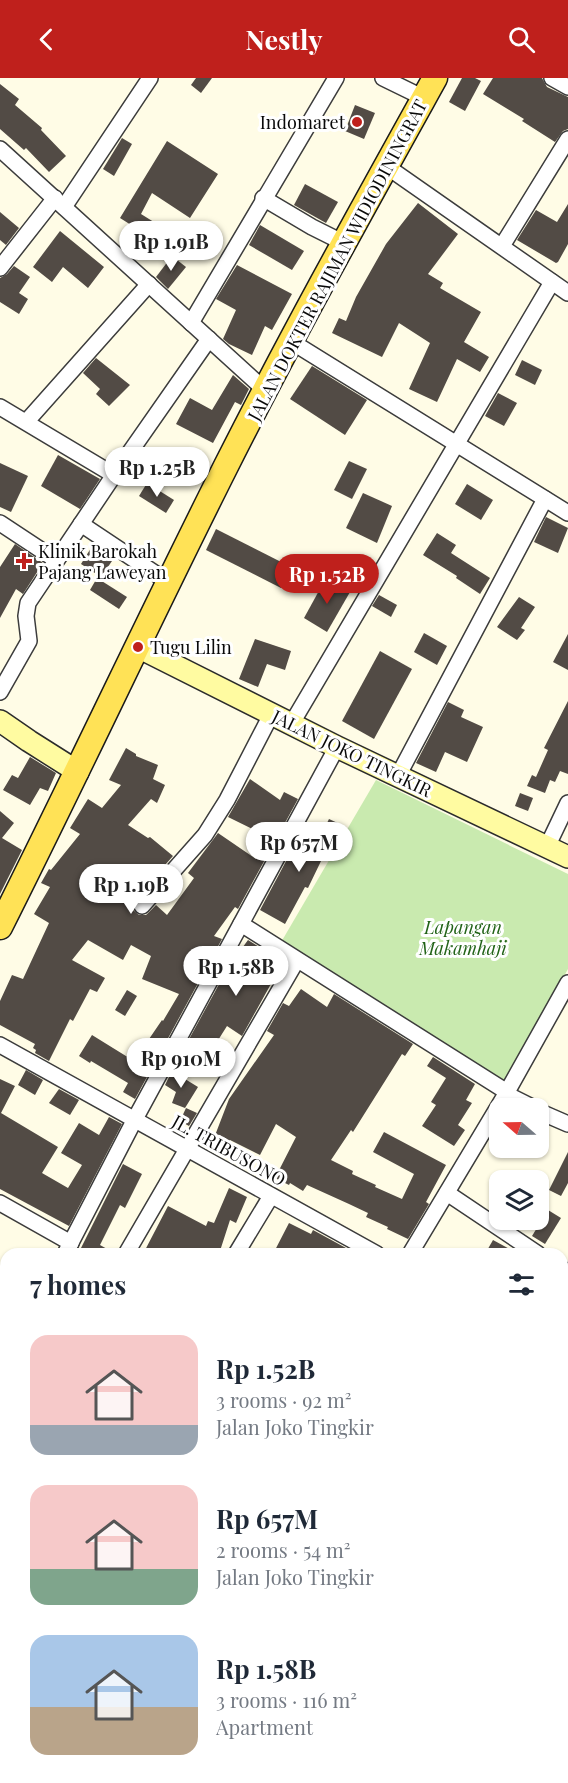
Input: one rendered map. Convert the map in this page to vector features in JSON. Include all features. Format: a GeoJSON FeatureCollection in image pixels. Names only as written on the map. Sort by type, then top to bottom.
{"type":"FeatureCollection","features":[{"type":"Feature","properties":{"kind":"main road","name":"JALAN DOKTER RAJIMAN WIDIODININGRAT"},"geometry":{"type":"LineString","coordinates":[[0,927],[78,772],[168,582],[344,243],[430,88]]}},
{"type":"Feature","properties":{"kind":"main road","name":"JALAN JOKO TINGKIR"},"geometry":{"type":"LineString","coordinates":[[138,647],[337,747],[568,856]]}},
{"type":"Feature","properties":{"kind":"main road"},"geometry":{"type":"LineString","coordinates":[[0,720],[78,772]]}},
{"type":"Feature","properties":{"kind":"street"},"geometry":{"type":"LineString","coordinates":[[0,268],[59,202],[150,78]]}},
{"type":"Feature","properties":{"kind":"street"},"geometry":{"type":"LineString","coordinates":[[191,323],[336,78]]}},
{"type":"Feature","properties":{"kind":"street"},"geometry":{"type":"LineString","coordinates":[[383,78],[430,88]]}},
{"type":"Feature","properties":{"kind":"street"},"geometry":{"type":"LineString","coordinates":[[552,78],[568,87]]}},
{"type":"Feature","properties":{"kind":"street"},"geometry":{"type":"LineString","coordinates":[[502,246],[568,139]]}},
{"type":"Feature","properties":{"kind":"street"},"geometry":{"type":"LineString","coordinates":[[0,149],[266,391]]}},
{"type":"Feature","properties":{"kind":"street"},"geometry":{"type":"LineString","coordinates":[[386,166],[568,293]]}},
{"type":"Feature","properties":{"kind":"street"},"geometry":{"type":"LineString","coordinates":[[263,198],[344,243]]}},
{"type":"Feature","properties":{"kind":"street"},"geometry":{"type":"LineString","coordinates":[[292,723],[552,282]]}},
{"type":"Feature","properties":{"kind":"street"},"geometry":{"type":"LineString","coordinates":[[27,421],[148,284]]}},
{"type":"Feature","properties":{"kind":"street"},"geometry":{"type":"LineString","coordinates":[[0,692],[29,640],[26,616],[28,603],[208,339]]}},
{"type":"Feature","properties":{"kind":"street"},"geometry":{"type":"LineString","coordinates":[[292,342],[568,513]]}},
{"type":"Feature","properties":{"kind":"street"},"geometry":{"type":"LineString","coordinates":[[0,407],[27,421],[114,475]]}},
{"type":"Feature","properties":{"kind":"street"},"geometry":{"type":"LineString","coordinates":[[398,776],[545,499]]}},
{"type":"Feature","properties":{"kind":"street"},"geometry":{"type":"LineString","coordinates":[[0,524],[56,560]]}},
{"type":"Feature","properties":{"kind":"street"},"geometry":{"type":"LineString","coordinates":[[81,524],[168,582]]}},
{"type":"Feature","properties":{"kind":"street"},"geometry":{"type":"LineString","coordinates":[[142,906],[205,835],[272,714]]}},
{"type":"Feature","properties":{"kind":"street"},"geometry":{"type":"LineString","coordinates":[[0,1203],[68,1248],[135,1119],[337,747]]}},
{"type":"Feature","properties":{"kind":"street"},"geometry":{"type":"LineString","coordinates":[[547,847],[568,803]]}},
{"type":"Feature","properties":{"kind":"street"},"geometry":{"type":"LineString","coordinates":[[241,924],[515,1098]]}},
{"type":"Feature","properties":{"kind":"street"},"geometry":{"type":"LineString","coordinates":[[129,1248],[297,960]]}},
{"type":"Feature","properties":{"kind":"street"},"geometry":{"type":"LineString","coordinates":[[414,1248],[568,983]]}},
{"type":"Feature","properties":{"kind":"street","name":"JL. TRIBUSONO"},"geometry":{"type":"LineString","coordinates":[[0,1045],[366,1248]]}},
{"type":"Feature","properties":{"kind":"street"},"geometry":{"type":"LineString","coordinates":[[549,1116],[568,1124]]}},
{"type":"Feature","properties":{"kind":"street"},"geometry":{"type":"LineString","coordinates":[[447,1193],[529,1248]]}},
{"type":"Feature","properties":{"kind":"street"},"geometry":{"type":"LineString","coordinates":[[240,1248],[271,1196]]}},
{"type":"Feature","properties":{"kind":"green space","name":"Lapangan Makamhaji"},"geometry":{"type":"Polygon","coordinates":[[[376,780],[568,874],[568,969],[503,1084],[280,944],[376,780]]]}},
{"type":"Feature","properties":{"kind":"building"},"geometry":{"type":"Polygon","coordinates":[[[196,78],[212,78],[201,93],[191,85],[196,78]]]}},
{"type":"Feature","properties":{"kind":"building"},"geometry":{"type":"Polygon","coordinates":[[[462,78],[475,78],[481,81],[465,111],[449,102],[462,78]]]}},
{"type":"Feature","properties":{"kind":"building"},"geometry":{"type":"Polygon","coordinates":[[[493,78],[542,78],[547,87],[568,97],[568,129],[563,131],[555,142],[522,121],[524,119],[483,94],[493,78]]]}},
{"type":"Feature","properties":{"kind":"building"},"geometry":{"type":"Polygon","coordinates":[[[0,84],[19,99],[15,105],[42,128],[41,130],[66,156],[49,172],[26,148],[24,150],[0,129],[0,84]]]}},
{"type":"Feature","properties":{"kind":"building"},"geometry":{"type":"Polygon","coordinates":[[[355,105],[375,113],[364,139],[345,131],[355,105]]]}},
{"type":"Feature","properties":{"kind":"building"},"geometry":{"type":"Polygon","coordinates":[[[122,138],[132,144],[114,176],[103,169],[122,138]]]}},
{"type":"Feature","properties":{"kind":"building"},"geometry":{"type":"Polygon","coordinates":[[[167,141],[218,174],[190,218],[152,193],[141,214],[173,234],[166,247],[120,218],[167,141]]]}},
{"type":"Feature","properties":{"kind":"building"},"geometry":{"type":"Polygon","coordinates":[[[305,184],[338,202],[326,223],[294,205],[305,184]]]}},
{"type":"Feature","properties":{"kind":"building"},"geometry":{"type":"Polygon","coordinates":[[[418,203],[458,234],[428,274],[443,283],[440,288],[481,312],[464,342],[489,357],[480,372],[457,359],[437,402],[409,389],[430,343],[399,323],[382,357],[332,333],[339,318],[346,321],[356,297],[386,244],[418,203]]]}},
{"type":"Feature","properties":{"kind":"building"},"geometry":{"type":"Polygon","coordinates":[[[568,204],[568,244],[558,262],[556,263],[517,240],[536,210],[557,222],[568,204]]]}},
{"type":"Feature","properties":{"kind":"building"},"geometry":{"type":"Polygon","coordinates":[[[0,212],[19,228],[6,245],[0,240],[0,212]]]}},
{"type":"Feature","properties":{"kind":"building"},"geometry":{"type":"Polygon","coordinates":[[[260,225],[304,251],[292,270],[249,245],[260,225]]]}},
{"type":"Feature","properties":{"kind":"building"},"geometry":{"type":"Polygon","coordinates":[[[60,231],[104,267],[88,288],[63,267],[52,282],[33,267],[60,231]]]}},
{"type":"Feature","properties":{"kind":"building"},"geometry":{"type":"Polygon","coordinates":[[[172,256],[186,267],[168,289],[156,277],[172,256]]]}},
{"type":"Feature","properties":{"kind":"building"},"geometry":{"type":"Polygon","coordinates":[[[237,265],[292,294],[272,330],[265,326],[252,355],[223,339],[236,310],[216,299],[237,265]]]}},
{"type":"Feature","properties":{"kind":"building"},"geometry":{"type":"Polygon","coordinates":[[[14,266],[30,277],[19,293],[28,299],[19,314],[0,302],[0,278],[14,266]]]}},
{"type":"Feature","properties":{"kind":"building"},"geometry":{"type":"Polygon","coordinates":[[[96,358],[130,385],[109,406],[96,394],[100,389],[83,373],[96,358]]]}},
{"type":"Feature","properties":{"kind":"building"},"geometry":{"type":"Polygon","coordinates":[[[522,360],[542,370],[535,385],[515,375],[522,360]]]}},
{"type":"Feature","properties":{"kind":"building"},"geometry":{"type":"Polygon","coordinates":[[[312,366],[367,400],[345,435],[290,399],[312,366]]]}},
{"type":"Feature","properties":{"kind":"building"},"geometry":{"type":"Polygon","coordinates":[[[233,375],[249,389],[241,405],[235,402],[213,443],[176,424],[190,398],[212,410],[233,375]]]}},
{"type":"Feature","properties":{"kind":"building"},"geometry":{"type":"Polygon","coordinates":[[[498,393],[517,403],[504,426],[485,416],[498,393]]]}},
{"type":"Feature","properties":{"kind":"building"},"geometry":{"type":"Polygon","coordinates":[[[58,455],[100,479],[80,509],[41,486],[58,455]]]}},
{"type":"Feature","properties":{"kind":"building"},"geometry":{"type":"Polygon","coordinates":[[[349,461],[367,469],[352,499],[334,490],[349,461]]]}},
{"type":"Feature","properties":{"kind":"building"},"geometry":{"type":"Polygon","coordinates":[[[0,463],[28,476],[11,512],[0,507],[0,463]]]}},
{"type":"Feature","properties":{"kind":"building"},"geometry":{"type":"Polygon","coordinates":[[[147,483],[174,500],[166,513],[139,496],[147,483]]]}},
{"type":"Feature","properties":{"kind":"building"},"geometry":{"type":"Polygon","coordinates":[[[467,484],[493,500],[481,520],[455,504],[467,484]]]}},
{"type":"Feature","properties":{"kind":"building"},"geometry":{"type":"Polygon","coordinates":[[[363,493],[392,506],[377,543],[346,528],[363,493]]]}},
{"type":"Feature","properties":{"kind":"building"},"geometry":{"type":"Polygon","coordinates":[[[546,517],[568,528],[558,553],[534,542],[546,517]]]}},
{"type":"Feature","properties":{"kind":"building"},"geometry":{"type":"Polygon","coordinates":[[[216,529],[291,567],[281,588],[206,550],[216,529]]]}},
{"type":"Feature","properties":{"kind":"building"},"geometry":{"type":"Polygon","coordinates":[[[437,533],[456,545],[451,553],[490,578],[480,594],[456,578],[457,576],[423,555],[437,533]]]}},
{"type":"Feature","properties":{"kind":"building","name":"Klinik Barokah Pajang Laweyan"},"geometry":{"type":"Polygon","coordinates":[[[15,544],[43,563],[23,594],[16,589],[0,618],[0,567],[15,544]]]}},
{"type":"Feature","properties":{"kind":"building"},"geometry":{"type":"Polygon","coordinates":[[[91,548],[112,561],[101,577],[81,564],[91,548]]]}},
{"type":"Feature","properties":{"kind":"building"},"geometry":{"type":"Polygon","coordinates":[[[97,578],[127,597],[119,609],[90,590],[97,578]]]}},
{"type":"Feature","properties":{"kind":"building"},"geometry":{"type":"Polygon","coordinates":[[[326,578],[350,592],[327,632],[304,618],[326,578]]]}},
{"type":"Feature","properties":{"kind":"building"},"geometry":{"type":"Polygon","coordinates":[[[379,595],[397,605],[391,617],[372,606],[379,595]]]}},
{"type":"Feature","properties":{"kind":"building"},"geometry":{"type":"Polygon","coordinates":[[[519,597],[535,607],[521,628],[525,630],[517,640],[497,627],[519,597]]]}},
{"type":"Feature","properties":{"kind":"building"},"geometry":{"type":"Polygon","coordinates":[[[424,633],[447,646],[437,665],[414,652],[424,633]]]}},
{"type":"Feature","properties":{"kind":"building"},"geometry":{"type":"Polygon","coordinates":[[[568,634],[568,670],[553,662],[568,634]]]}},
{"type":"Feature","properties":{"kind":"building"},"geometry":{"type":"Polygon","coordinates":[[[255,639],[291,651],[285,670],[267,664],[258,687],[239,679],[255,639]]]}},
{"type":"Feature","properties":{"kind":"building"},"geometry":{"type":"Polygon","coordinates":[[[380,651],[412,669],[374,739],[342,721],[380,651]]]}},
{"type":"Feature","properties":{"kind":"building"},"geometry":{"type":"Polygon","coordinates":[[[568,701],[568,774],[560,771],[555,782],[550,780],[545,793],[527,786],[532,775],[536,777],[548,750],[544,748],[568,701]]]}},
{"type":"Feature","properties":{"kind":"building"},"geometry":{"type":"Polygon","coordinates":[[[448,702],[464,710],[461,717],[483,727],[467,762],[445,752],[436,772],[416,763],[448,702]]]}},
{"type":"Feature","properties":{"kind":"building"},"geometry":{"type":"Polygon","coordinates":[[[126,748],[136,756],[158,765],[153,779],[165,785],[157,803],[151,799],[128,825],[148,838],[150,837],[173,856],[134,900],[133,910],[139,915],[146,915],[156,905],[167,915],[194,878],[188,873],[218,833],[256,859],[269,837],[228,817],[250,779],[280,800],[284,792],[298,799],[238,909],[235,907],[214,936],[222,939],[135,1099],[123,1092],[128,1083],[79,1056],[92,1035],[134,1061],[179,994],[142,979],[151,956],[131,945],[123,960],[88,940],[72,960],[105,978],[97,992],[90,989],[73,1021],[70,1019],[49,1061],[35,1053],[36,1050],[33,1048],[35,1044],[0,1025],[0,1001],[12,975],[23,979],[49,923],[34,914],[50,887],[41,883],[49,869],[51,870],[80,834],[70,828],[88,799],[102,808],[121,785],[109,780],[126,748]]]}},
{"type":"Feature","properties":{"kind":"building"},"geometry":{"type":"Polygon","coordinates":[[[30,757],[56,773],[48,791],[40,788],[30,805],[3,790],[12,775],[18,778],[30,757]]]}},
{"type":"Feature","properties":{"kind":"building"},"geometry":{"type":"Polygon","coordinates":[[[520,793],[533,798],[528,811],[515,806],[520,793]]]}},
{"type":"Feature","properties":{"kind":"building"},"geometry":{"type":"Polygon","coordinates":[[[0,811],[14,823],[2,838],[22,850],[0,894],[0,811]]]}},
{"type":"Feature","properties":{"kind":"building"},"geometry":{"type":"Polygon","coordinates":[[[329,819],[342,825],[308,888],[305,887],[285,924],[260,910],[300,835],[317,843],[329,819]]]}},
{"type":"Feature","properties":{"kind":"building"},"geometry":{"type":"Polygon","coordinates":[[[248,940],[264,950],[260,955],[282,964],[242,1036],[227,1026],[210,1053],[188,1041],[229,966],[248,940]]]}},
{"type":"Feature","properties":{"kind":"building"},"geometry":{"type":"Polygon","coordinates":[[[301,989],[327,1007],[334,994],[413,1044],[405,1056],[402,1054],[353,1132],[351,1130],[331,1160],[353,1171],[352,1174],[376,1185],[375,1187],[402,1199],[414,1174],[373,1152],[384,1132],[446,1165],[426,1202],[429,1204],[408,1239],[366,1217],[368,1213],[349,1204],[307,1185],[303,1191],[275,1178],[296,1137],[276,1124],[260,1155],[230,1140],[228,1143],[214,1138],[229,1099],[274,1035],[267,1031],[283,1003],[289,1006],[301,989]]]}},
{"type":"Feature","properties":{"kind":"building"},"geometry":{"type":"Polygon","coordinates":[[[127,990],[137,996],[125,1016],[115,1010],[127,990]]]}},
{"type":"Feature","properties":{"kind":"building"},"geometry":{"type":"Polygon","coordinates":[[[433,1057],[475,1084],[466,1100],[472,1103],[458,1125],[465,1130],[454,1146],[422,1126],[436,1105],[431,1102],[446,1078],[427,1066],[433,1057]]]}},
{"type":"Feature","properties":{"kind":"building"},"geometry":{"type":"Polygon","coordinates":[[[26,1070],[43,1080],[35,1095],[18,1085],[26,1070]]]}},
{"type":"Feature","properties":{"kind":"building"},"geometry":{"type":"Polygon","coordinates":[[[172,1071],[198,1087],[185,1108],[172,1103],[176,1092],[165,1085],[172,1071]]]}},
{"type":"Feature","properties":{"kind":"building"},"geometry":{"type":"Polygon","coordinates":[[[0,1079],[15,1086],[1,1113],[58,1147],[42,1173],[68,1188],[82,1165],[61,1153],[79,1123],[99,1135],[109,1117],[122,1124],[69,1226],[0,1189],[0,1079]]]}},
{"type":"Feature","properties":{"kind":"building"},"geometry":{"type":"Polygon","coordinates":[[[59,1089],[79,1100],[70,1115],[49,1103],[59,1089]]]}},
{"type":"Feature","properties":{"kind":"building"},"geometry":{"type":"Polygon","coordinates":[[[186,1108],[197,1113],[189,1126],[180,1121],[186,1108]]]}},
{"type":"Feature","properties":{"kind":"building"},"geometry":{"type":"Polygon","coordinates":[[[568,1152],[568,1183],[561,1196],[549,1190],[568,1152]]]}},
{"type":"Feature","properties":{"kind":"building"},"geometry":{"type":"Polygon","coordinates":[[[123,1164],[142,1174],[125,1208],[120,1205],[100,1245],[105,1248],[81,1248],[123,1164]]]}},
{"type":"Feature","properties":{"kind":"building"},"geometry":{"type":"Polygon","coordinates":[[[229,1188],[247,1197],[236,1223],[230,1220],[221,1248],[146,1248],[168,1206],[206,1226],[208,1221],[214,1223],[229,1188]]]}},
{"type":"Feature","properties":{"kind":"building"},"geometry":{"type":"Polygon","coordinates":[[[549,1211],[561,1218],[545,1244],[532,1236],[536,1230],[549,1230],[549,1211]]]}},
{"type":"Feature","properties":{"kind":"building"},"geometry":{"type":"Polygon","coordinates":[[[289,1223],[311,1234],[313,1230],[346,1248],[276,1248],[289,1223]]]}},
{"type":"Feature","properties":{"kind":"building"},"geometry":{"type":"Polygon","coordinates":[[[493,1240],[508,1248],[488,1248],[493,1240]]]}},
{"type":"Feature","properties":{"kind":"place","name":"Indomaret"},"geometry":{"type":"Point","coordinates":[357,122]}},
{"type":"Feature","properties":{"kind":"place","name":"Klinik Barokah Pajang Laweyan"},"geometry":{"type":"Point","coordinates":[24,561]}},
{"type":"Feature","properties":{"kind":"place","name":"Tugu Lilin"},"geometry":{"type":"Point","coordinates":[138,647]}}]}
